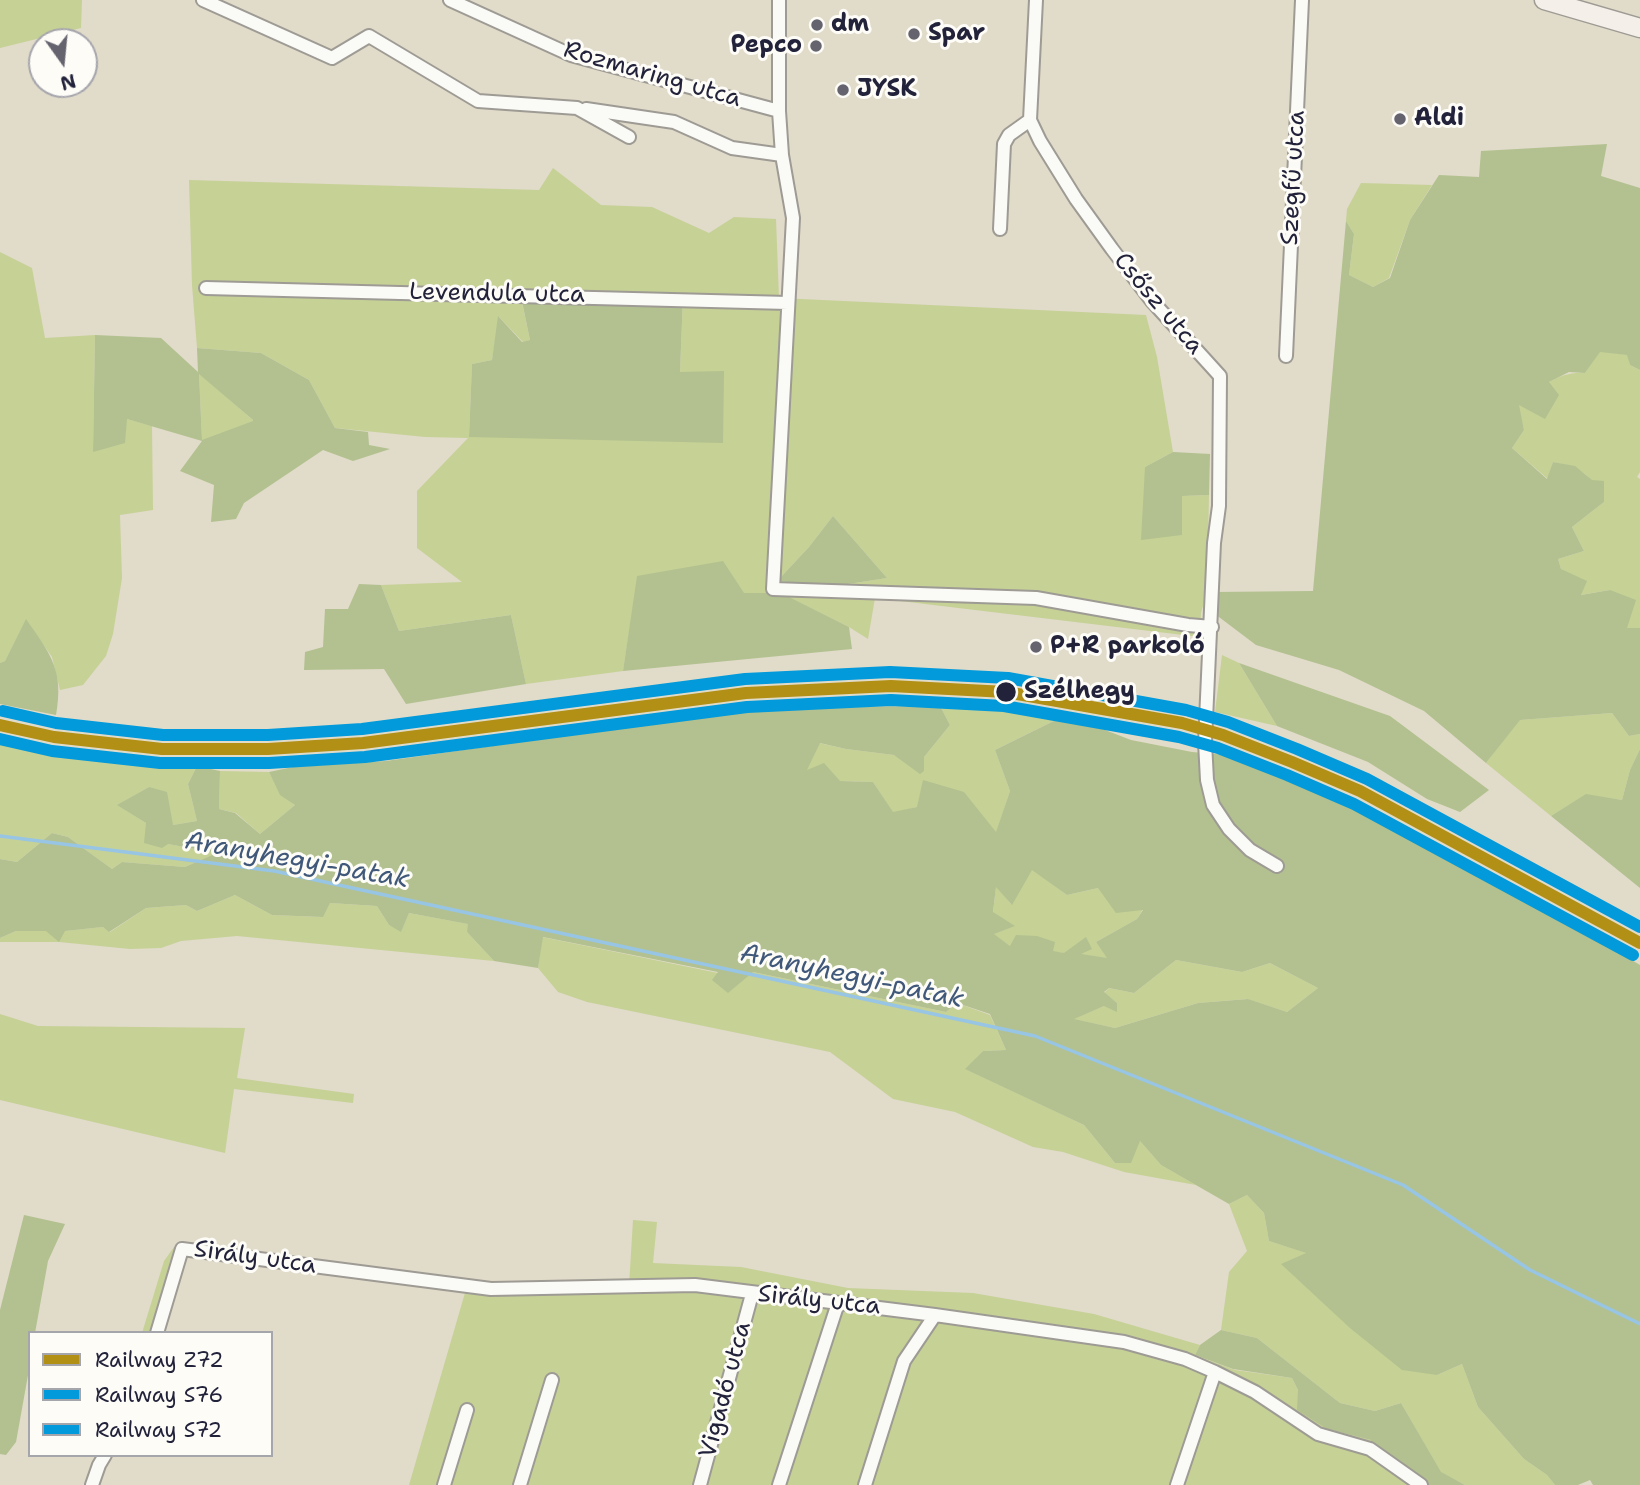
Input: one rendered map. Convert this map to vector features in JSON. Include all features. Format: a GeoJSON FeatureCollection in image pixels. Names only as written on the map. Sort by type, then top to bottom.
{"type":"FeatureCollection","features":[{"type":"Feature","properties":{"kind":"main road"},"geometry":{"type":"LineString","coordinates":[[1544,0],[1640,28]]}},
{"type":"Feature","properties":{"kind":"street","name":"Rozmaring utca"},"geometry":{"type":"LineString","coordinates":[[203,0],[332,58],[369,36],[478,100],[577,108],[674,122],[732,148],[782,155]]}},
{"type":"Feature","properties":{"kind":"street","name":"Rozmaring utca"},"geometry":{"type":"LineString","coordinates":[[450,0],[571,55],[779,111]]}},
{"type":"Feature","properties":{"kind":"street"},"geometry":{"type":"LineString","coordinates":[[779,0],[779,111],[782,155],[793,218],[773,589],[1036,598],[1212,627]]}},
{"type":"Feature","properties":{"kind":"street"},"geometry":{"type":"LineString","coordinates":[[1000,229],[1004,144],[1010,135],[1030,120],[1036,0]]}},
{"type":"Feature","properties":{"kind":"street","name":"Szegfű utca"},"geometry":{"type":"LineString","coordinates":[[1286,356],[1302,0]]}},
{"type":"Feature","properties":{"kind":"street","name":"Rozmaring utca"},"geometry":{"type":"LineString","coordinates":[[577,108],[629,137]]}},
{"type":"Feature","properties":{"kind":"street","name":"Csősz utca"},"geometry":{"type":"LineString","coordinates":[[1030,120],[1076,199],[1151,300],[1220,376],[1219,506],[1214,543],[1205,742],[1209,793],[1213,805],[1229,829],[1250,850],[1277,866]]}},
{"type":"Feature","properties":{"kind":"street","name":"Levendula utca"},"geometry":{"type":"LineString","coordinates":[[206,288],[788,303]]}},
{"type":"Feature","properties":{"kind":"street","name":"Sirály utca"},"geometry":{"type":"LineString","coordinates":[[158,1331],[182,1248],[491,1289],[695,1285],[1124,1342],[1185,1359],[1215,1371],[1255,1392],[1318,1434],[1370,1449],[1421,1485]]}},
{"type":"Feature","properties":{"kind":"street","name":"Vigadó utca"},"geometry":{"type":"LineString","coordinates":[[700,1485],[752,1294]]}},
{"type":"Feature","properties":{"kind":"street"},"geometry":{"type":"LineString","coordinates":[[779,1485],[838,1303]]}},
{"type":"Feature","properties":{"kind":"street"},"geometry":{"type":"LineString","coordinates":[[865,1485],[904,1361],[935,1315]]}},
{"type":"Feature","properties":{"kind":"street"},"geometry":{"type":"LineString","coordinates":[[1177,1485],[1215,1371]]}},
{"type":"Feature","properties":{"kind":"street"},"geometry":{"type":"LineString","coordinates":[[520,1485],[552,1380]]}},
{"type":"Feature","properties":{"kind":"street"},"geometry":{"type":"LineString","coordinates":[[444,1485],[467,1410]]}},
{"type":"Feature","properties":{"kind":"street"},"geometry":{"type":"LineString","coordinates":[[92,1485],[104,1457]]}},
{"type":"Feature","properties":{"kind":"green space"},"geometry":{"type":"Polygon","coordinates":[[[0,0],[82,0],[81,28],[28,28],[28,41],[0,48],[0,0]]]}},
{"type":"Feature","properties":{"kind":"green space"},"geometry":{"type":"Polygon","coordinates":[[[1607,144],[1601,176],[1640,188],[1640,370],[1630,365],[1627,355],[1600,352],[1585,373],[1569,372],[1549,382],[1559,395],[1545,419],[1519,405],[1524,430],[1512,448],[1547,479],[1553,462],[1575,466],[1592,480],[1604,481],[1604,502],[1572,527],[1584,551],[1558,559],[1561,569],[1587,581],[1581,595],[1610,590],[1636,600],[1627,628],[1640,628],[1640,734],[1629,736],[1612,713],[1520,720],[1486,763],[1424,711],[1339,670],[1256,645],[1215,614],[1215,592],[1313,591],[1346,221],[1354,234],[1349,275],[1373,287],[1390,278],[1410,220],[1439,175],[1479,177],[1481,151],[1607,144]]]}},
{"type":"Feature","properties":{"kind":"green space"},"geometry":{"type":"Polygon","coordinates":[[[553,168],[601,205],[652,207],[709,233],[734,217],[776,219],[779,298],[1146,315],[1157,357],[1173,452],[1145,467],[1182,496],[1209,495],[1207,592],[1201,613],[1200,637],[875,598],[868,639],[782,594],[887,578],[833,516],[809,547],[766,593],[744,593],[638,576],[623,671],[526,684],[511,615],[399,631],[381,585],[462,582],[417,548],[417,491],[468,438],[425,437],[335,428],[309,380],[261,353],[197,348],[189,180],[539,190],[553,168]],[[520,293],[530,340],[523,342],[499,317],[492,360],[472,364],[469,437],[680,372],[683,296],[520,293]]]}},
{"type":"Feature","properties":{"kind":"green space"},"geometry":{"type":"Polygon","coordinates":[[[1361,183],[1432,185],[1410,220],[1389,278],[1373,287],[1349,275],[1354,234],[1346,221],[1347,209],[1361,183]]]}},
{"type":"Feature","properties":{"kind":"green space"},"geometry":{"type":"Polygon","coordinates":[[[0,252],[32,268],[45,338],[95,335],[93,452],[127,419],[152,426],[153,510],[120,515],[122,578],[113,634],[106,656],[83,685],[60,690],[52,657],[26,620],[5,661],[0,663],[0,252]]]}},
{"type":"Feature","properties":{"kind":"green space"},"geometry":{"type":"Polygon","coordinates":[[[520,292],[683,296],[680,372],[724,371],[723,443],[469,437],[472,364],[492,360],[498,316],[522,342],[530,340],[520,292]]]}},
{"type":"Feature","properties":{"kind":"green space"},"geometry":{"type":"Polygon","coordinates":[[[95,335],[161,338],[198,372],[197,348],[261,353],[309,380],[335,428],[368,432],[369,445],[390,449],[353,461],[323,450],[244,503],[236,519],[211,522],[214,485],[180,471],[202,441],[127,419],[125,443],[93,452],[95,335]],[[199,374],[202,440],[253,420],[199,374]]]}},
{"type":"Feature","properties":{"kind":"green space"},"geometry":{"type":"Polygon","coordinates":[[[1600,351],[1628,355],[1630,365],[1640,370],[1640,472],[1637,477],[1640,479],[1640,628],[1627,628],[1610,590],[1580,595],[1561,569],[1558,559],[1584,551],[1572,527],[1604,502],[1594,485],[1579,470],[1553,462],[1548,479],[1512,448],[1524,430],[1518,404],[1557,378],[1585,373],[1600,351]]]}},
{"type":"Feature","properties":{"kind":"green space"},"geometry":{"type":"Polygon","coordinates":[[[199,373],[254,421],[202,441],[199,373]]]}},
{"type":"Feature","properties":{"kind":"green space"},"geometry":{"type":"Polygon","coordinates":[[[1173,452],[1210,454],[1209,495],[1182,496],[1182,535],[1141,540],[1145,467],[1173,452]]]}},
{"type":"Feature","properties":{"kind":"green space"},"geometry":{"type":"Polygon","coordinates":[[[833,516],[887,578],[783,594],[849,627],[852,649],[623,671],[637,576],[723,561],[744,593],[766,593],[809,547],[833,516]]]}},
{"type":"Feature","properties":{"kind":"green space"},"geometry":{"type":"Polygon","coordinates":[[[359,584],[381,585],[399,631],[511,615],[526,684],[406,704],[384,669],[304,670],[305,652],[323,647],[325,609],[348,609],[359,584]]]}},
{"type":"Feature","properties":{"kind":"green space"},"geometry":{"type":"Polygon","coordinates":[[[26,619],[49,653],[57,674],[56,715],[0,704],[0,663],[5,661],[26,619]]]}},
{"type":"Feature","properties":{"kind":"green space"},"geometry":{"type":"Polygon","coordinates":[[[1222,655],[1239,663],[1277,726],[1215,712],[1222,655]]]}},
{"type":"Feature","properties":{"kind":"green space"},"geometry":{"type":"Polygon","coordinates":[[[1239,663],[1390,716],[1489,790],[1460,812],[1427,799],[1368,762],[1277,726],[1239,663]]]}},
{"type":"Feature","properties":{"kind":"green space"},"geometry":{"type":"Polygon","coordinates":[[[940,706],[1000,706],[1066,715],[995,750],[1010,791],[996,833],[917,807],[893,813],[873,782],[840,781],[806,771],[819,743],[894,755],[924,771],[924,757],[950,725],[940,706]]]}},
{"type":"Feature","properties":{"kind":"green space"},"geometry":{"type":"Polygon","coordinates":[[[940,706],[950,725],[924,757],[924,771],[920,774],[894,755],[820,743],[807,770],[824,763],[840,781],[873,782],[893,812],[917,807],[923,780],[964,792],[996,832],[1010,791],[995,750],[1066,715],[1131,740],[1192,752],[1238,756],[1357,804],[1447,852],[1640,965],[1640,1485],[1593,1485],[1590,1480],[1578,1485],[1555,1485],[1547,1475],[1524,1459],[1478,1407],[1462,1364],[1437,1375],[1402,1370],[1350,1328],[1281,1264],[1306,1253],[1269,1241],[1264,1213],[1247,1195],[1229,1204],[1161,1165],[1140,1141],[1131,1163],[1115,1163],[1084,1125],[965,1069],[983,1051],[1006,1050],[990,1014],[957,1003],[946,1012],[753,972],[728,993],[712,980],[718,972],[543,937],[538,968],[494,961],[467,932],[468,924],[409,913],[401,932],[389,925],[377,906],[330,903],[323,917],[272,915],[235,895],[197,911],[186,905],[146,908],[109,932],[103,927],[65,931],[59,942],[46,931],[16,931],[0,938],[0,859],[17,862],[52,833],[68,837],[112,869],[122,862],[185,867],[217,853],[168,844],[162,848],[144,843],[146,823],[117,805],[149,787],[167,792],[173,825],[197,821],[188,784],[197,766],[220,771],[219,809],[235,813],[260,834],[295,805],[280,795],[269,772],[293,767],[386,761],[696,717],[794,707],[940,706]],[[1032,870],[1012,905],[996,887],[993,912],[1015,926],[994,934],[1010,946],[1016,935],[1037,936],[1055,942],[1053,951],[1064,953],[1086,937],[1092,949],[1081,954],[1107,958],[1096,942],[1137,919],[1143,910],[1116,913],[1098,888],[1067,895],[1032,870]],[[1176,960],[1134,993],[1109,988],[1104,992],[1117,1003],[1117,1012],[1104,1006],[1074,1019],[1115,1028],[1198,1003],[1248,999],[1287,1012],[1318,988],[1270,963],[1242,972],[1176,960]]]}},
{"type":"Feature","properties":{"kind":"green space"},"geometry":{"type":"Polygon","coordinates":[[[1612,713],[1629,736],[1640,734],[1640,749],[1630,770],[1622,800],[1586,795],[1551,816],[1486,763],[1519,720],[1612,713]]]}},
{"type":"Feature","properties":{"kind":"green space"},"geometry":{"type":"Polygon","coordinates":[[[0,741],[197,766],[188,784],[197,821],[173,825],[149,787],[118,805],[146,823],[168,844],[218,853],[185,867],[122,862],[112,869],[68,837],[52,833],[17,862],[0,859],[0,741]]]}},
{"type":"Feature","properties":{"kind":"green space"},"geometry":{"type":"Polygon","coordinates":[[[1640,749],[1640,888],[1551,816],[1586,794],[1622,800],[1630,770],[1640,749]]]}},
{"type":"Feature","properties":{"kind":"green space"},"geometry":{"type":"Polygon","coordinates":[[[220,771],[269,772],[280,794],[295,805],[260,834],[236,813],[219,809],[220,771]]]}},
{"type":"Feature","properties":{"kind":"green space"},"geometry":{"type":"Polygon","coordinates":[[[1032,869],[1067,895],[1098,888],[1143,909],[1137,919],[1096,942],[1109,959],[1010,946],[993,934],[1014,926],[993,913],[996,886],[1011,904],[1032,869]]]}},
{"type":"Feature","properties":{"kind":"green space"},"geometry":{"type":"Polygon","coordinates":[[[235,895],[272,915],[322,917],[330,903],[377,906],[389,925],[401,931],[409,913],[469,924],[467,932],[494,961],[237,936],[181,941],[161,948],[130,949],[59,942],[0,942],[0,938],[16,931],[64,931],[103,927],[110,932],[146,908],[186,905],[197,911],[235,895]]]}},
{"type":"Feature","properties":{"kind":"green space"},"geometry":{"type":"Polygon","coordinates":[[[542,937],[718,973],[753,972],[946,1012],[957,1003],[990,1015],[1006,1050],[983,1051],[966,1069],[1084,1125],[1115,1163],[1140,1141],[1161,1165],[1196,1185],[1124,1172],[1063,1152],[1033,1147],[955,1112],[893,1099],[830,1052],[587,1002],[558,992],[538,968],[542,937]]]}},
{"type":"Feature","properties":{"kind":"green space"},"geometry":{"type":"Polygon","coordinates":[[[1176,960],[1242,972],[1270,963],[1318,988],[1287,1012],[1247,999],[1198,1003],[1115,1028],[1072,1019],[1117,1003],[1104,993],[1109,988],[1134,993],[1176,960]]]}},
{"type":"Feature","properties":{"kind":"green space"},"geometry":{"type":"Polygon","coordinates":[[[0,1014],[38,1026],[245,1028],[237,1078],[354,1094],[353,1103],[234,1089],[225,1153],[0,1100],[0,1014]]]}},
{"type":"Feature","properties":{"kind":"green space"},"geometry":{"type":"Polygon","coordinates":[[[1247,1195],[1264,1213],[1269,1241],[1307,1253],[1282,1264],[1437,1375],[1462,1364],[1478,1407],[1524,1459],[1547,1475],[1555,1485],[1465,1485],[1441,1473],[1401,1403],[1375,1411],[1340,1403],[1257,1338],[1221,1330],[1229,1272],[1247,1251],[1229,1204],[1247,1195]]]}},
{"type":"Feature","properties":{"kind":"green space"},"geometry":{"type":"Polygon","coordinates":[[[24,1215],[65,1224],[48,1261],[35,1331],[28,1331],[28,1375],[16,1442],[6,1455],[0,1454],[0,1310],[24,1215]]]}},
{"type":"Feature","properties":{"kind":"green space"},"geometry":{"type":"Polygon","coordinates":[[[633,1220],[657,1222],[653,1263],[741,1267],[848,1288],[973,1293],[1094,1314],[1200,1345],[1195,1355],[1235,1370],[1292,1378],[1327,1429],[1372,1440],[1370,1449],[1429,1485],[409,1485],[467,1286],[629,1286],[633,1220]]]}},
{"type":"Feature","properties":{"kind":"green space"},"geometry":{"type":"Polygon","coordinates":[[[174,1247],[182,1249],[155,1331],[143,1331],[164,1261],[174,1247]]]}},
{"type":"Feature","properties":{"kind":"green space"},"geometry":{"type":"Polygon","coordinates":[[[1221,1330],[1257,1338],[1340,1403],[1375,1411],[1401,1403],[1441,1472],[1465,1485],[1429,1485],[1370,1449],[1371,1440],[1327,1429],[1297,1410],[1298,1390],[1292,1378],[1233,1369],[1195,1355],[1200,1345],[1221,1330]]]}},
{"type":"Feature","properties":{"kind":"waterway","name":"Aranyhegyi-patak"},"geometry":{"type":"LineString","coordinates":[[0,836],[274,871],[1035,1036],[1403,1185],[1530,1270],[1640,1324]]}},
{"type":"Feature","properties":{"kind":"rail line","name":"S72"},"geometry":{"type":"LineString","coordinates":[[3,711],[56,723],[163,735],[268,735],[362,729],[745,679],[890,672],[1008,678],[1186,710],[1228,722],[1297,749],[1367,779],[1640,927]]}},
{"type":"Feature","properties":{"kind":"rail line","name":"Z72"},"geometry":{"type":"LineString","coordinates":[[0,725],[54,737],[162,749],[268,749],[363,743],[746,693],[891,686],[1006,692],[1182,723],[1223,735],[1292,762],[1360,791],[1640,943]]}},
{"type":"Feature","properties":{"kind":"rail line","name":"S76"},"geometry":{"type":"LineString","coordinates":[[0,739],[52,751],[160,763],[269,763],[365,757],[747,707],[891,700],[1004,706],[1179,737],[1218,748],[1287,775],[1354,804],[1633,955]]}},
{"type":"Feature","properties":{"kind":"place","name":"dm"},"geometry":{"type":"Point","coordinates":[817,25]}},
{"type":"Feature","properties":{"kind":"place","name":"Spar"},"geometry":{"type":"Point","coordinates":[914,34]}},
{"type":"Feature","properties":{"kind":"place","name":"Pepco"},"geometry":{"type":"Point","coordinates":[816,46]}},
{"type":"Feature","properties":{"kind":"place","name":"JYSK"},"geometry":{"type":"Point","coordinates":[843,90]}},
{"type":"Feature","properties":{"kind":"place","name":"Aldi"},"geometry":{"type":"Point","coordinates":[1400,119]}},
{"type":"Feature","properties":{"kind":"place","name":"P+R parkoló"},"geometry":{"type":"Point","coordinates":[1036,647]}},
{"type":"Feature","properties":{"kind":"place","name":"Szélhegy"},"geometry":{"type":"Point","coordinates":[1006,692]}}]}
